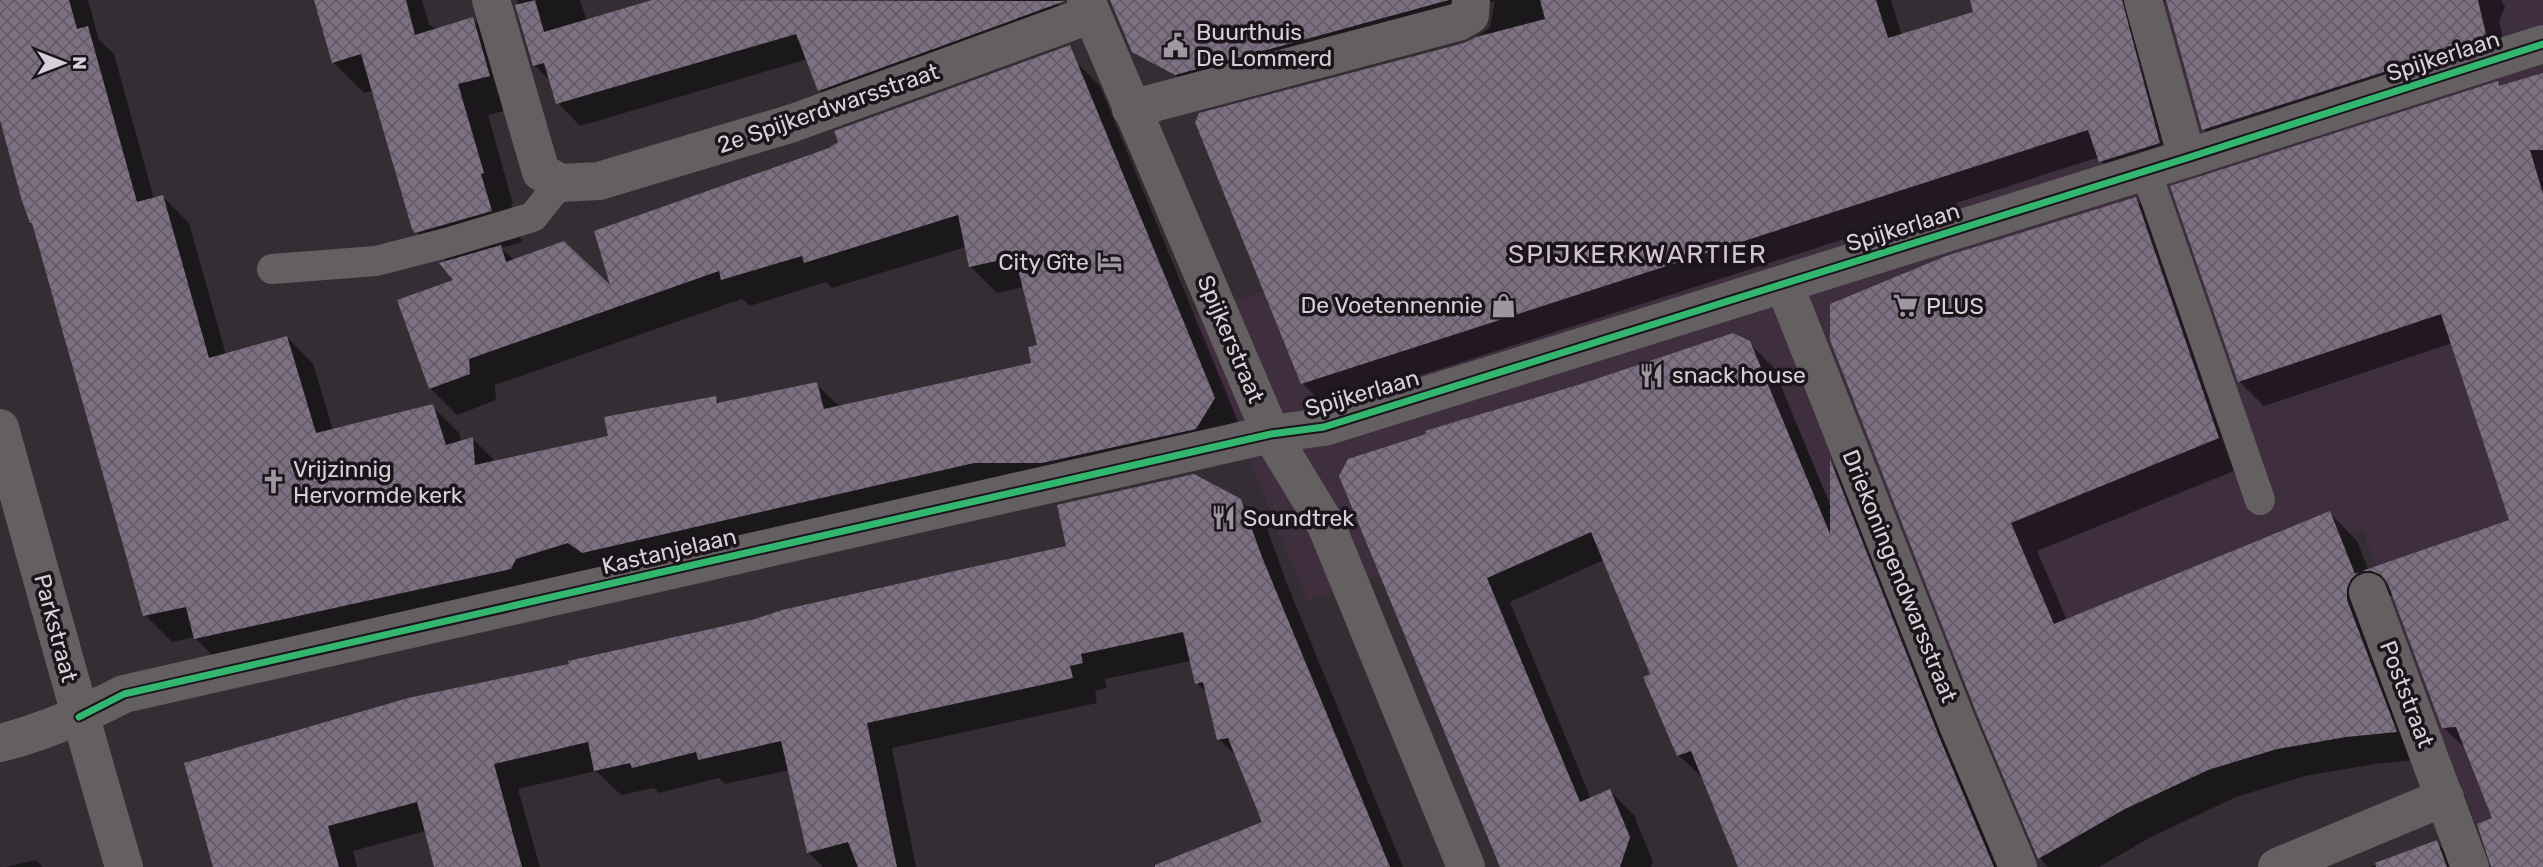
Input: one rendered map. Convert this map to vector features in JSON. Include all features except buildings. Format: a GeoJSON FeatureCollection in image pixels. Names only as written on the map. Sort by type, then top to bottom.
{"type":"FeatureCollection","features":[{"type":"Feature","properties":{"kind":"street"},"geometry":{"type":"LineString","coordinates":[[491,0],[541,172],[560,183]]}},
{"type":"Feature","properties":{"kind":"street"},"geometry":{"type":"LineString","coordinates":[[1131,109],[1458,22],[1470,15],[1471,0]]}},
{"type":"Feature","properties":{"kind":"street"},"geometry":{"type":"LineString","coordinates":[[2143,0],[2187,158]]}},
{"type":"Feature","properties":{"kind":"street","name":"2e Spijkerdwarsstraat"},"geometry":{"type":"LineString","coordinates":[[560,183],[600,181],[793,123],[1089,7]]}},
{"type":"Feature","properties":{"kind":"street","name":"Spijkerstraat"},"geometry":{"type":"LineString","coordinates":[[1089,7],[1271,434],[1326,525],[1466,867]]}},
{"type":"Feature","properties":{"kind":"street","name":"Spijkerlaan"},"geometry":{"type":"LineString","coordinates":[[1271,434],[1324,427],[2146,171],[2543,44]]}},
{"type":"Feature","properties":{"kind":"street","name":"Driekoningendwarsstraat"},"geometry":{"type":"LineString","coordinates":[[1784,284],[2018,867]]}},
{"type":"Feature","properties":{"kind":"street","name":"Parkstraat"},"geometry":{"type":"LineString","coordinates":[[0,428],[68,667],[79,717],[124,867]]}},
{"type":"Feature","properties":{"kind":"street","name":"Kastanjelaan"},"geometry":{"type":"LineString","coordinates":[[0,743],[29,736],[79,717],[124,694],[1271,434]]}},
{"type":"Feature","properties":{"kind":"street","name":"Poststraat"},"geometry":{"type":"LineString","coordinates":[[2368,592],[2470,867]]}},
{"type":"Feature","properties":{"kind":"street"},"geometry":{"type":"LineString","coordinates":[[2277,867],[2445,797]]}},
{"type":"Feature","properties":{"kind":"lane"},"geometry":{"type":"LineString","coordinates":[[2146,171],[2260,500]]}},
{"type":"Feature","properties":{"kind":"lane"},"geometry":{"type":"LineString","coordinates":[[272,269],[376,261],[446,243],[533,217],[560,183]]}},
{"type":"Feature","properties":{"kind":"shaded area"},"geometry":{"type":"Polygon","coordinates":[[[2102,0],[2543,0],[2543,867],[2493,867],[2362,530],[1901,676],[1796,423],[1307,601],[1191,316],[2102,0]]]}},
{"type":"Feature","properties":{"kind":"cycle path"},"geometry":{"type":"LineString","coordinates":[[79,717],[124,694],[1271,434],[1324,427],[2543,44]]}},
{"type":"Feature","properties":{"kind":"place","name":"Buurthuis De Lommerd"},"geometry":{"type":"Point","coordinates":[1176,45]}},
{"type":"Feature","properties":{"kind":"place","name":"City Gîte"},"geometry":{"type":"Point","coordinates":[1109,262]}},
{"type":"Feature","properties":{"kind":"place","name":"De Voetennennie"},"geometry":{"type":"Point","coordinates":[1503,305]}},
{"type":"Feature","properties":{"kind":"place","name":"PLUS"},"geometry":{"type":"Point","coordinates":[1906,306]}},
{"type":"Feature","properties":{"kind":"place","name":"snack house"},"geometry":{"type":"Point","coordinates":[1652,375]}},
{"type":"Feature","properties":{"kind":"place","name":"Vrijzinnig Hervormde kerk"},"geometry":{"type":"Point","coordinates":[273,482]}},
{"type":"Feature","properties":{"kind":"place","name":"Soundtrek"},"geometry":{"type":"Point","coordinates":[1223,518]}},
{"type":"Feature","properties":{"kind":"district","name":"SPIJKERKWARTIER"},"geometry":{"type":"Point","coordinates":[1638,254]}}]}
